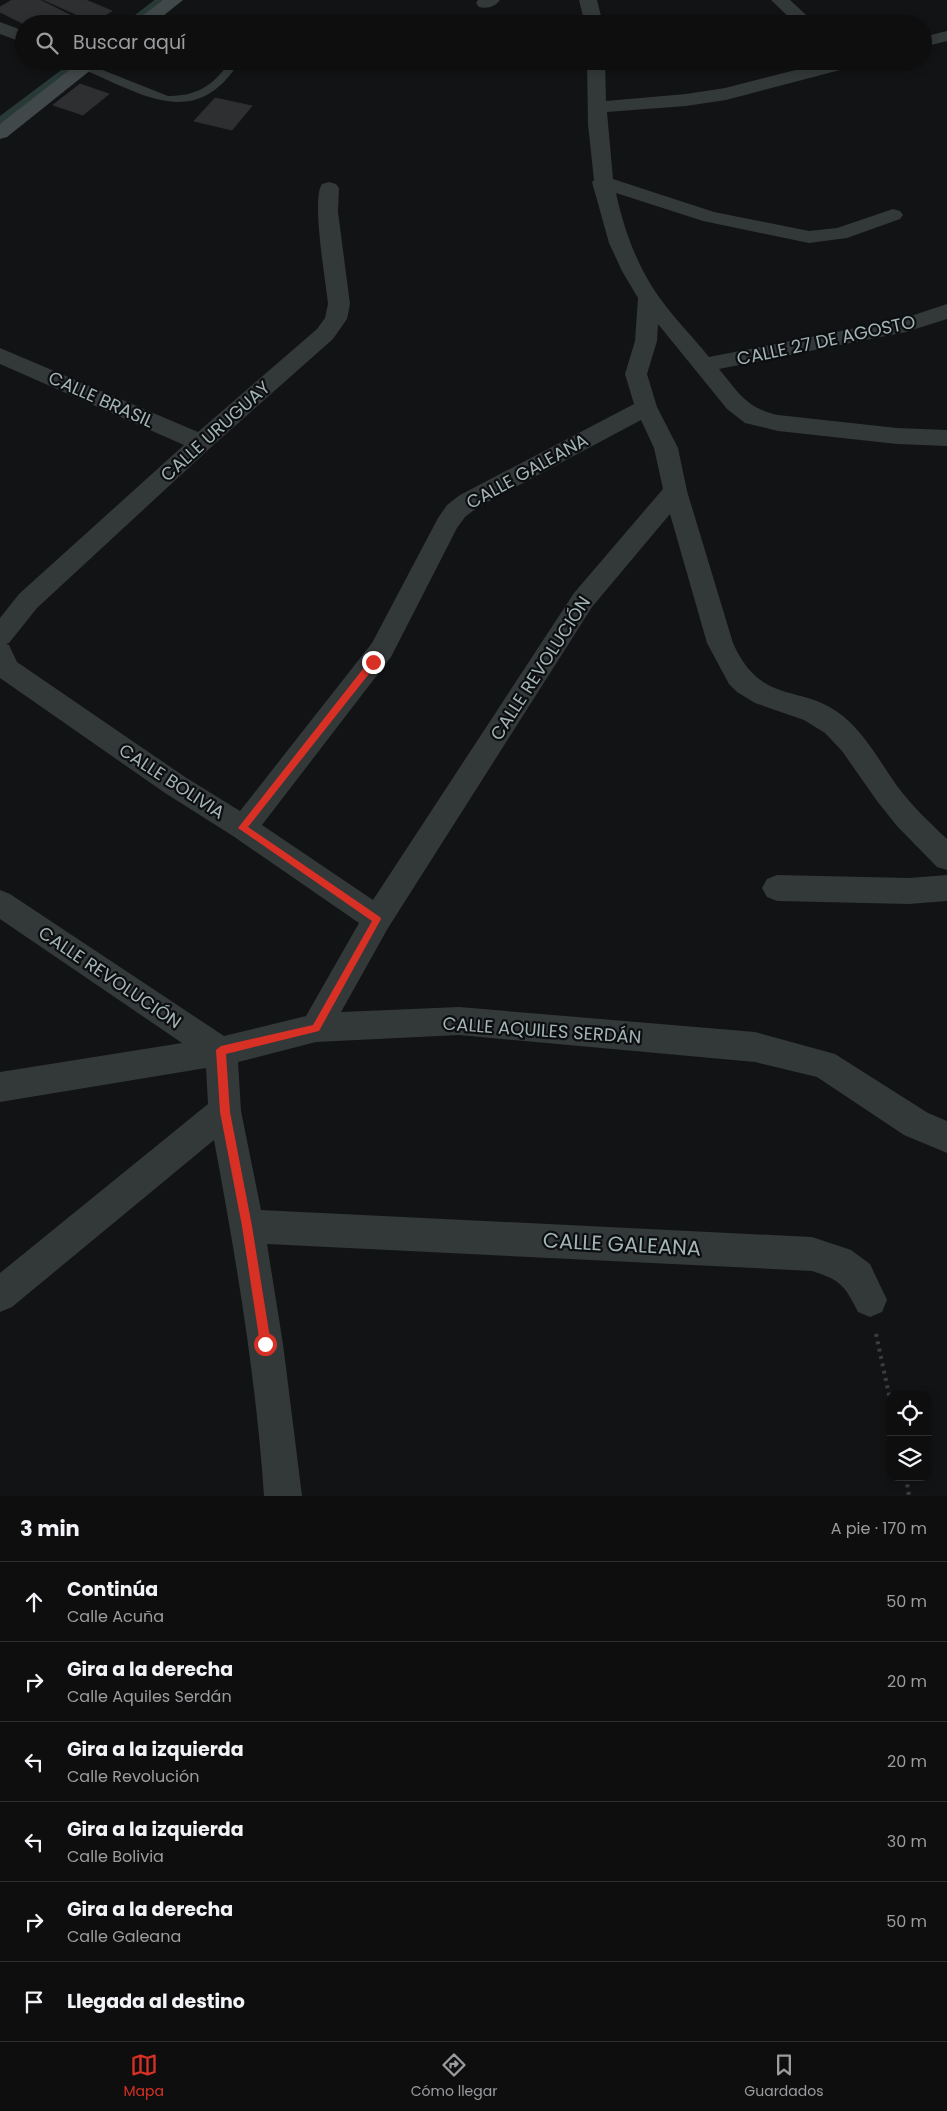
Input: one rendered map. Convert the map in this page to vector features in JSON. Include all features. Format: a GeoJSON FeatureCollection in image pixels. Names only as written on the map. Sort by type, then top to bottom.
{"type":"FeatureCollection","features":[{"type":"Feature","properties":{"kind":"street"},"geometry":{"type":"LineString","coordinates":[[154,15],[174,0]]}},
{"type":"Feature","properties":{"kind":"street"},"geometry":{"type":"LineString","coordinates":[[588,0],[592,15]]}},
{"type":"Feature","properties":{"kind":"street"},"geometry":{"type":"LineString","coordinates":[[780,0],[797,15]]}},
{"type":"Feature","properties":{"kind":"street"},"geometry":{"type":"LineString","coordinates":[[0,27],[15,34]]}},
{"type":"Feature","properties":{"kind":"street"},"geometry":{"type":"LineString","coordinates":[[932,40],[947,36]]}},
{"type":"Feature","properties":{"kind":"street"},"geometry":{"type":"LineString","coordinates":[[0,133],[76,70]]}},
{"type":"Feature","properties":{"kind":"street"},"geometry":{"type":"LineString","coordinates":[[596,70],[602,182],[610,215],[623,251],[648,298],[735,404],[753,417],[778,423],[897,436],[947,438]]}},
{"type":"Feature","properties":{"kind":"street"},"geometry":{"type":"LineString","coordinates":[[597,107],[686,100],[726,94],[816,70]]}},
{"type":"Feature","properties":{"kind":"street"},"geometry":{"type":"LineString","coordinates":[[602,182],[724,221],[809,237],[840,234],[893,214]]}},
{"type":"Feature","properties":{"kind":"street","name":"CALLE URUGUAY"},"geometry":{"type":"LineString","coordinates":[[0,636],[28,601],[201,443],[325,334],[336,319],[339,304],[328,212],[329,188]]}},
{"type":"Feature","properties":{"kind":"street"},"geometry":{"type":"LineString","coordinates":[[648,298],[646,341],[636,374],[646,407],[666,448],[675,491],[720,643],[729,666],[745,684],[769,699],[813,711],[834,724],[856,746],[895,804],[947,858]]}},
{"type":"Feature","properties":{"kind":"street","name":"CALLE 27 DE AGOSTO"},"geometry":{"type":"LineString","coordinates":[[704,365],[906,325],[947,311]]}},
{"type":"Feature","properties":{"kind":"street","name":"CALLE BRASIL"},"geometry":{"type":"LineString","coordinates":[[0,355],[201,443]]}},
{"type":"Feature","properties":{"kind":"street","name":"CALLE GALEANA"},"geometry":{"type":"LineString","coordinates":[[242,828],[378,656],[447,524],[456,511],[469,501],[646,407]]}},
{"type":"Feature","properties":{"kind":"street","name":"CALLE REVOLUCIÓN"},"geometry":{"type":"LineString","coordinates":[[316,1028],[377,919],[583,600],[675,491]]}},
{"type":"Feature","properties":{"kind":"street","name":"CALLE BOLIVIA"},"geometry":{"type":"LineString","coordinates":[[0,652],[6,668],[175,785],[377,919]]}},
{"type":"Feature","properties":{"kind":"street"},"geometry":{"type":"LineString","coordinates":[[777,888],[909,891],[947,888]]}},
{"type":"Feature","properties":{"kind":"street","name":"CALLE REVOLUCIÓN"},"geometry":{"type":"LineString","coordinates":[[0,903],[221,1050]]}},
{"type":"Feature","properties":{"kind":"street","name":"CALLE AQUILES SERDÁN"},"geometry":{"type":"LineString","coordinates":[[0,1087],[221,1050],[316,1028],[458,1021],[755,1047],[824,1064],[916,1124],[947,1137]]}},
{"type":"Feature","properties":{"kind":"street"},"geometry":{"type":"LineString","coordinates":[[221,1050],[225,1112],[247,1226],[265,1344],[283,1496]]}},
{"type":"Feature","properties":{"kind":"street"},"geometry":{"type":"LineString","coordinates":[[0,1296],[225,1112]]}},
{"type":"Feature","properties":{"kind":"street","name":"CALLE GALEANA"},"geometry":{"type":"LineString","coordinates":[[247,1226],[812,1254],[838,1262],[858,1276],[870,1300]]}},
{"type":"Feature","properties":{"kind":"lane"},"geometry":{"type":"LineString","coordinates":[[100,70],[166,99],[178,100],[192,99],[205,94],[229,70]]}},
{"type":"Feature","properties":{"kind":"path"},"geometry":{"type":"LineString","coordinates":[[870,1300],[888,1391]]}},
{"type":"Feature","properties":{"kind":"path"},"geometry":{"type":"LineString","coordinates":[[907,1481],[909,1496]]}},
{"type":"Feature","properties":{"kind":"building"},"geometry":{"type":"Polygon","coordinates":[[[12,0],[40,0],[70,15],[15,15],[15,20],[0,12],[0,7],[12,0]]]}},
{"type":"Feature","properties":{"kind":"building"},"geometry":{"type":"Polygon","coordinates":[[[44,0],[86,0],[112,11],[105,15],[77,15],[44,0]]]}},
{"type":"Feature","properties":{"kind":"building"},"geometry":{"type":"Polygon","coordinates":[[[80,84],[109,94],[83,115],[53,105],[80,84]]]}},
{"type":"Feature","properties":{"kind":"building"},"geometry":{"type":"Polygon","coordinates":[[[215,98],[252,106],[232,130],[194,121],[215,98]]]}},
{"type":"Feature","properties":{"kind":"waterway"},"geometry":{"type":"LineString","coordinates":[[142,15],[161,0]]}},
{"type":"Feature","properties":{"kind":"waterway"},"geometry":{"type":"LineString","coordinates":[[0,121],[68,70]]}},
{"type":"Feature","properties":{"kind":"route"},"geometry":{"type":"LineString","coordinates":[[265,1344],[247,1226],[225,1112],[221,1050],[316,1028],[377,919],[242,828],[373,662]]}}]}
